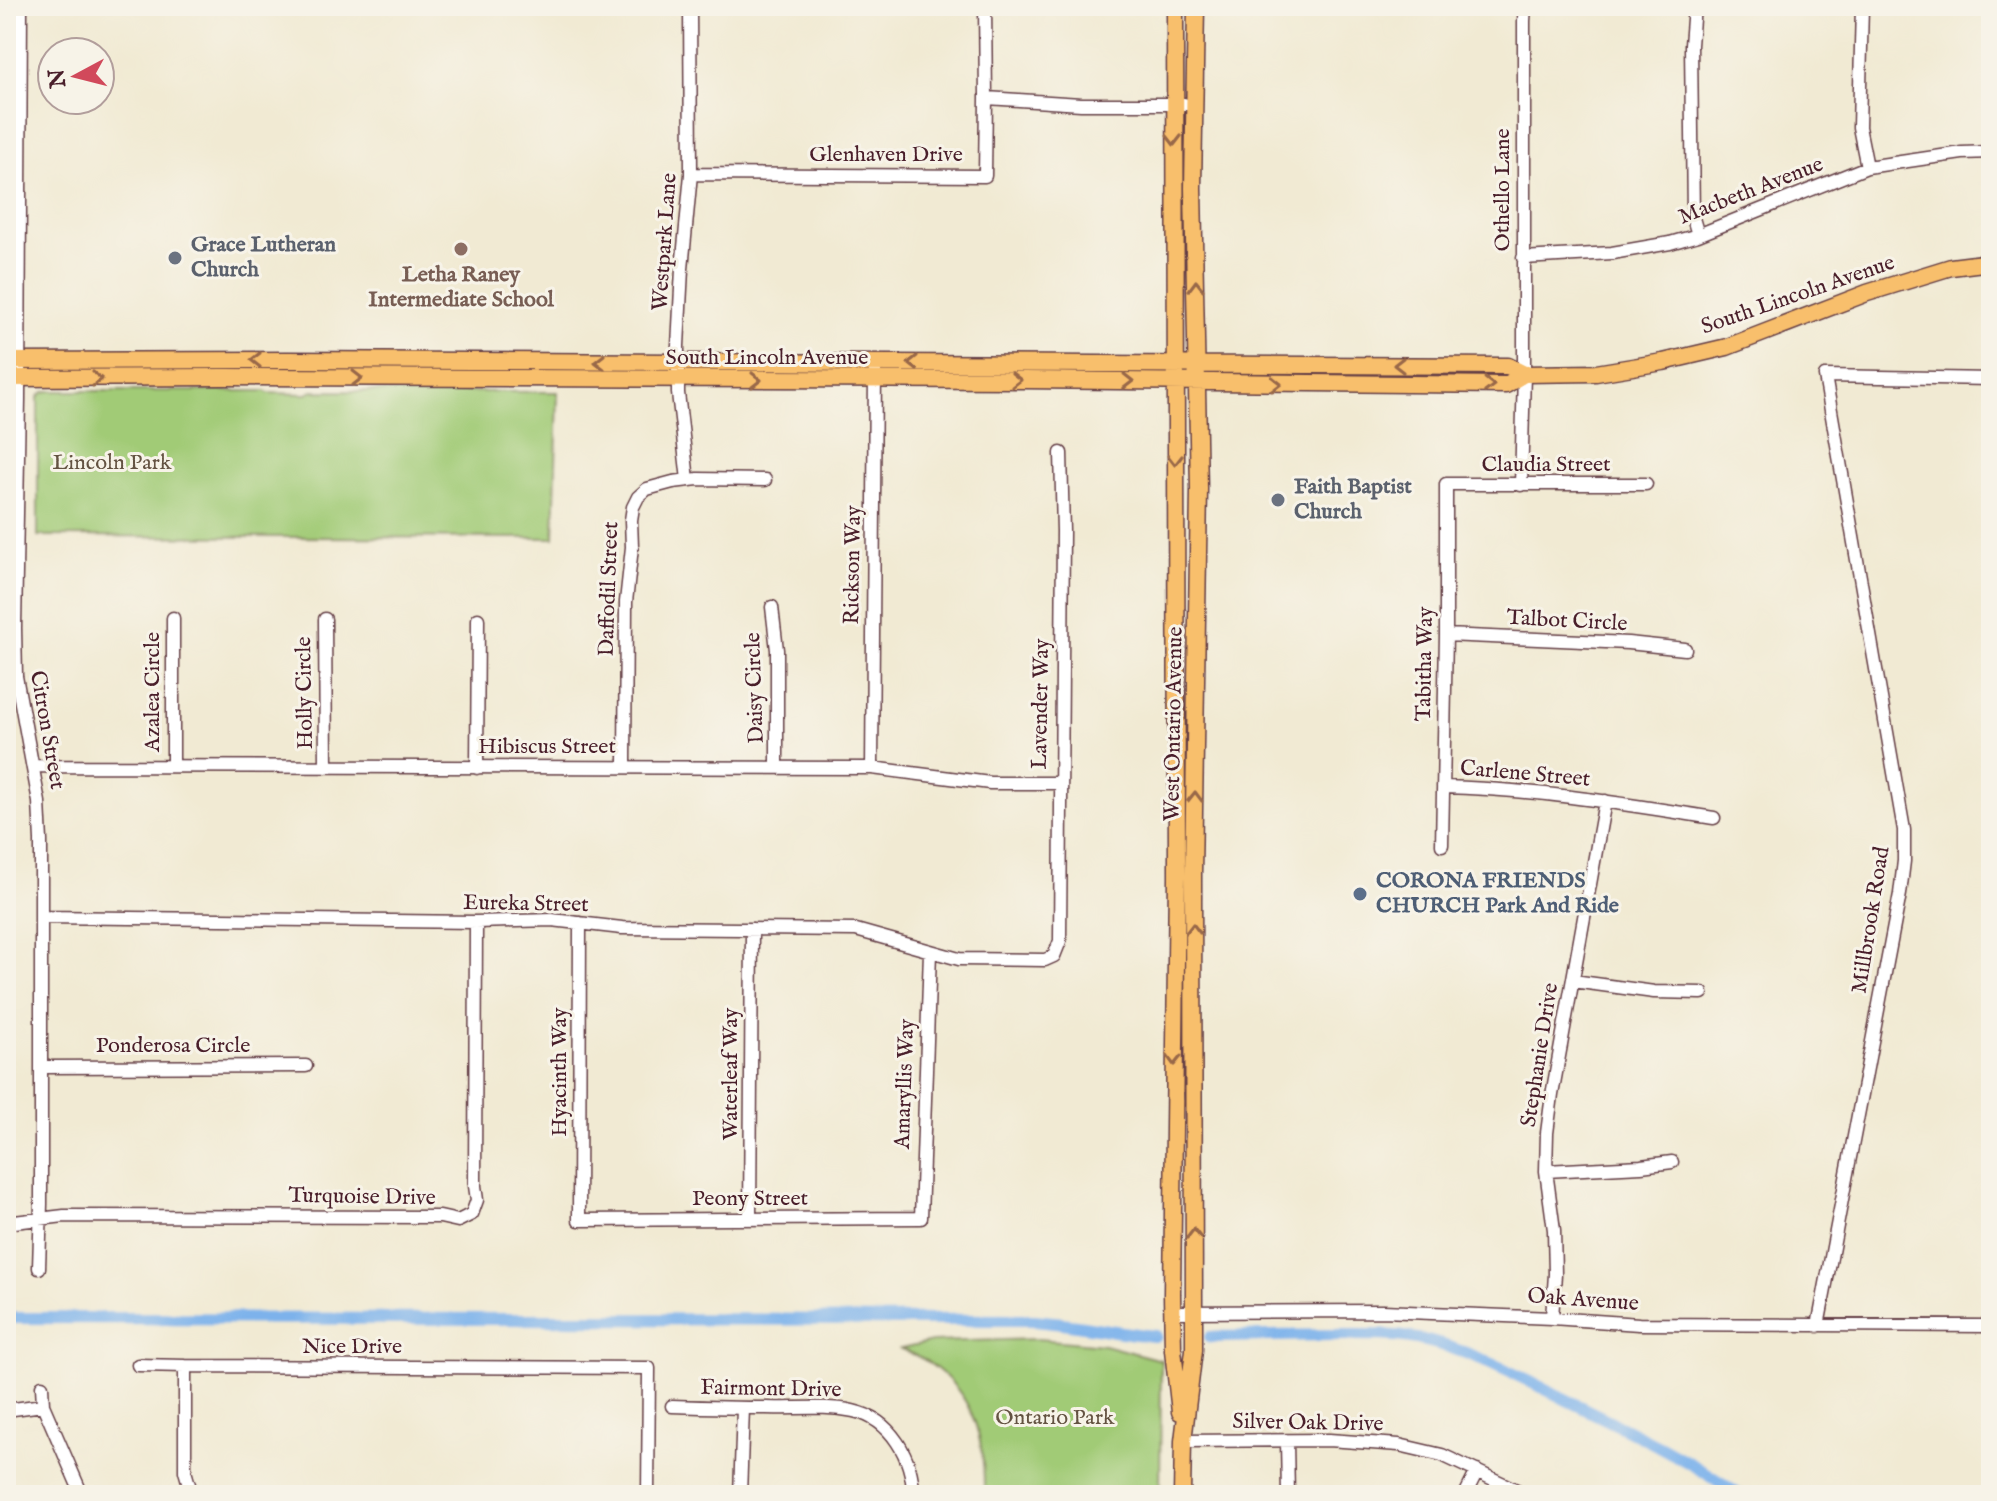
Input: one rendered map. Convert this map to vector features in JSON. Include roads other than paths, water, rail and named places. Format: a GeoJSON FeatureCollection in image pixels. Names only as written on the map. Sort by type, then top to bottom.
{"type":"FeatureCollection","features":[{"type":"Feature","properties":{"kind":"main road","name":"West Ontario Avenue"},"geometry":{"type":"LineString","coordinates":[[1175,6],[1177,876],[1172,1312],[1183,1441]]}},
{"type":"Feature","properties":{"kind":"main road","name":"West Ontario Avenue"},"geometry":{"type":"LineString","coordinates":[[1182,1495],[1183,1441],[1194,1350],[1193,875],[1199,489],[1193,188],[1196,6]]}},
{"type":"Feature","properties":{"kind":"main road","name":"South Lincoln Avenue"},"geometry":{"type":"LineString","coordinates":[[13,378],[678,371],[875,363],[1508,366],[1524,374],[1596,373],[1727,347],[1867,293],[1951,267],[1991,262]]}},
{"type":"Feature","properties":{"kind":"main road","name":"South Lincoln Avenue"},"geometry":{"type":"LineString","coordinates":[[13,361],[678,371],[875,381],[1506,385],[1524,374]]}},
{"type":"Feature","properties":{"kind":"street","name":"Citron Street"},"geometry":{"type":"LineString","coordinates":[[21,6],[11,628],[41,828],[39,1268]]}},
{"type":"Feature","properties":{"kind":"street","name":"Westpark Lane"},"geometry":{"type":"LineString","coordinates":[[688,480],[678,371],[682,269],[691,174],[690,6]]}},
{"type":"Feature","properties":{"kind":"street"},"geometry":{"type":"LineString","coordinates":[[985,6],[986,98],[1081,104],[1195,104]]}},
{"type":"Feature","properties":{"kind":"street","name":"Othello Lane"},"geometry":{"type":"LineString","coordinates":[[1521,485],[1525,6]]}},
{"type":"Feature","properties":{"kind":"street"},"geometry":{"type":"LineString","coordinates":[[1694,6],[1691,45],[1693,218],[1698,235]]}},
{"type":"Feature","properties":{"kind":"street"},"geometry":{"type":"LineString","coordinates":[[1862,6],[1859,127],[1867,167]]}},
{"type":"Feature","properties":{"kind":"street","name":"Glenhaven Drive"},"geometry":{"type":"LineString","coordinates":[[691,174],[985,176],[986,98]]}},
{"type":"Feature","properties":{"kind":"street","name":"Macbeth Avenue"},"geometry":{"type":"LineString","coordinates":[[1523,258],[1612,253],[1670,243],[1698,235],[1867,167],[1962,153],[1991,152]]}},
{"type":"Feature","properties":{"kind":"street","name":"Rickson Way"},"geometry":{"type":"LineString","coordinates":[[872,768],[875,363]]}},
{"type":"Feature","properties":{"kind":"street","name":"Millbrook Road"},"geometry":{"type":"LineString","coordinates":[[1818,1326],[1904,861],[1904,830],[1825,376],[1991,379]]}},
{"type":"Feature","properties":{"kind":"street","name":"Lavender Way"},"geometry":{"type":"LineString","coordinates":[[1054,956],[1060,941],[1061,453]]}},
{"type":"Feature","properties":{"kind":"street","name":"Daffodil Street"},"geometry":{"type":"LineString","coordinates":[[625,766],[626,602],[633,507],[647,489],[688,480],[765,480]]}},
{"type":"Feature","properties":{"kind":"street","name":"Claudia Street"},"geometry":{"type":"LineString","coordinates":[[1446,484],[1646,484]]}},
{"type":"Feature","properties":{"kind":"street","name":"Tabitha Way"},"geometry":{"type":"LineString","coordinates":[[1442,845],[1446,484]]}},
{"type":"Feature","properties":{"kind":"street","name":"Daisy Circle"},"geometry":{"type":"LineString","coordinates":[[772,607],[777,650],[777,767]]}},
{"type":"Feature","properties":{"kind":"street","name":"Azalea Circle"},"geometry":{"type":"LineString","coordinates":[[173,618],[173,766]]}},
{"type":"Feature","properties":{"kind":"street","name":"Holly Circle"},"geometry":{"type":"LineString","coordinates":[[325,619],[326,767]]}},
{"type":"Feature","properties":{"kind":"street"},"geometry":{"type":"LineString","coordinates":[[477,768],[478,619]]}},
{"type":"Feature","properties":{"kind":"street","name":"Talbot Circle"},"geometry":{"type":"LineString","coordinates":[[1446,635],[1628,643],[1685,649]]}},
{"type":"Feature","properties":{"kind":"street","name":"Hibiscus Street"},"geometry":{"type":"LineString","coordinates":[[33,766],[872,768],[990,783],[1060,783]]}},
{"type":"Feature","properties":{"kind":"street","name":"Carlene Street"},"geometry":{"type":"LineString","coordinates":[[1443,787],[1493,788],[1714,818]]}},
{"type":"Feature","properties":{"kind":"street","name":"Stephanie Drive"},"geometry":{"type":"LineString","coordinates":[[1552,1318],[1555,1274],[1546,1171],[1547,1133],[1605,801]]}},
{"type":"Feature","properties":{"kind":"street","name":"Eureka Street"},"geometry":{"type":"LineString","coordinates":[[41,917],[476,922],[552,920],[622,928],[856,930],[959,959],[1045,960],[1054,956]]}},
{"type":"Feature","properties":{"kind":"street","name":"Turquoise Drive"},"geometry":{"type":"LineString","coordinates":[[6,1223],[64,1216],[440,1217],[458,1221],[472,1214],[477,1200],[476,922]]}},
{"type":"Feature","properties":{"kind":"street","name":"Hyacinth Way"},"geometry":{"type":"LineString","coordinates":[[579,1220],[580,923]]}},
{"type":"Feature","properties":{"kind":"street","name":"Waterleaf Way"},"geometry":{"type":"LineString","coordinates":[[750,1219],[752,929]]}},
{"type":"Feature","properties":{"kind":"street","name":"Amaryllis Way"},"geometry":{"type":"LineString","coordinates":[[921,1218],[930,952]]}},
{"type":"Feature","properties":{"kind":"street"},"geometry":{"type":"LineString","coordinates":[[1573,981],[1654,992],[1702,993]]}},
{"type":"Feature","properties":{"kind":"street","name":"Ponderosa Circle"},"geometry":{"type":"LineString","coordinates":[[41,1067],[306,1066]]}},
{"type":"Feature","properties":{"kind":"street"},"geometry":{"type":"LineString","coordinates":[[1546,1171],[1672,1162]]}},
{"type":"Feature","properties":{"kind":"street","name":"Peony Street"},"geometry":{"type":"LineString","coordinates":[[579,1220],[921,1218]]}},
{"type":"Feature","properties":{"kind":"street","name":"Oak Avenue"},"geometry":{"type":"LineString","coordinates":[[1172,1312],[1383,1311],[1639,1324],[1991,1326]]}},
{"type":"Feature","properties":{"kind":"street","name":"Nice Drive"},"geometry":{"type":"LineString","coordinates":[[138,1365],[649,1368],[648,1495]]}},
{"type":"Feature","properties":{"kind":"street"},"geometry":{"type":"LineString","coordinates":[[185,1366],[185,1471],[192,1495]]}},
{"type":"Feature","properties":{"kind":"street"},"geometry":{"type":"LineString","coordinates":[[42,1386],[43,1405],[82,1495]]}},
{"type":"Feature","properties":{"kind":"street"},"geometry":{"type":"LineString","coordinates":[[6,1410],[43,1405]]}},
{"type":"Feature","properties":{"kind":"street","name":"Fairmont Drive"},"geometry":{"type":"LineString","coordinates":[[672,1406],[855,1411],[878,1422],[893,1436],[905,1455],[913,1480],[913,1495]]}},
{"type":"Feature","properties":{"kind":"street"},"geometry":{"type":"LineString","coordinates":[[740,1495],[743,1408]]}},
{"type":"Feature","properties":{"kind":"street","name":"Silver Oak Drive"},"geometry":{"type":"LineString","coordinates":[[1183,1441],[1329,1440],[1399,1445],[1442,1455],[1527,1495]]}},
{"type":"Feature","properties":{"kind":"street"},"geometry":{"type":"LineString","coordinates":[[1287,1441],[1288,1495]]}},
{"type":"Feature","properties":{"kind":"street"},"geometry":{"type":"LineString","coordinates":[[1465,1495],[1477,1471]]}},
{"type":"Feature","properties":{"kind":"waterway"},"geometry":{"type":"LineString","coordinates":[[6,1318],[1031,1320],[1156,1336]]}},
{"type":"Feature","properties":{"kind":"waterway"},"geometry":{"type":"LineString","coordinates":[[1210,1337],[1374,1335],[1436,1343],[1492,1364],[1608,1420],[1675,1455],[1739,1495]]}},
{"type":"Feature","properties":{"kind":"place","name":"Letha Raney Intermediate School"},"geometry":{"type":"Point","coordinates":[461,249]}},
{"type":"Feature","properties":{"kind":"place","name":"Grace Lutheran Church"},"geometry":{"type":"Point","coordinates":[175,258]}},
{"type":"Feature","properties":{"kind":"place","name":"Faith Baptist Church"},"geometry":{"type":"Point","coordinates":[1278,500]}},
{"type":"Feature","properties":{"kind":"place","name":"CORONA FRIENDS CHURCH Park And Ride"},"geometry":{"type":"Point","coordinates":[1360,894]}},
{"type":"Feature","properties":{"kind":"park label","name":"Lincoln Park"},"geometry":{"type":"Point","coordinates":[112,463]}},
{"type":"Feature","properties":{"kind":"park label","name":"Ontario Park"},"geometry":{"type":"Point","coordinates":[1055,1418]}}]}
